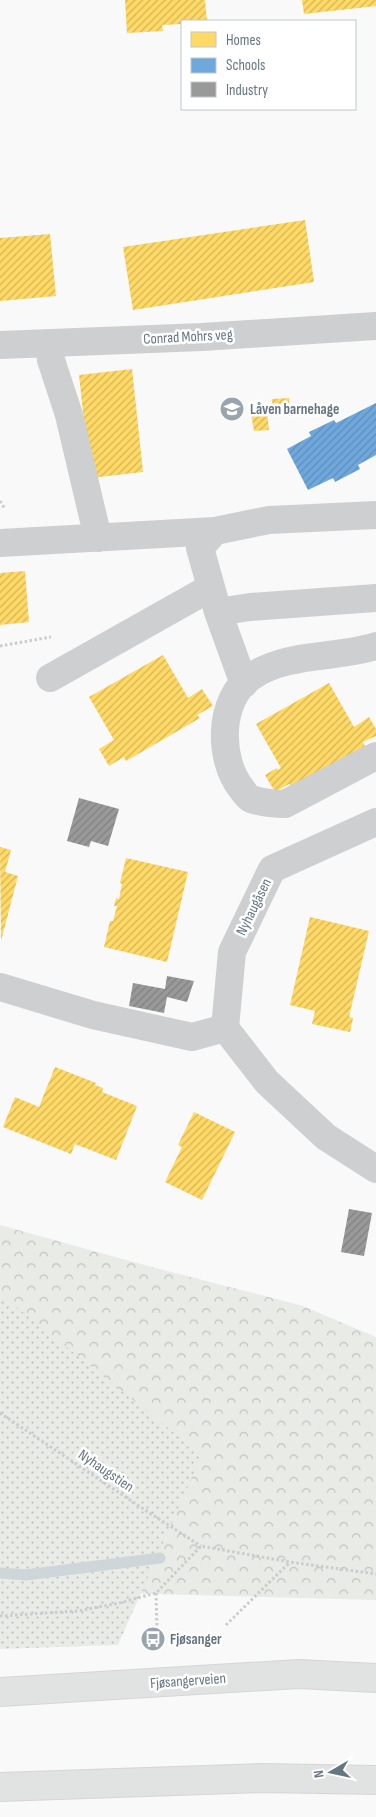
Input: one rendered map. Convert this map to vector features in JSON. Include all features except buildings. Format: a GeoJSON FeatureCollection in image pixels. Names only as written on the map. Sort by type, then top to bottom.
{"type":"FeatureCollection","features":[{"type":"Feature","properties":{"kind":"highway","name":"Fjøsangerveien"},"geometry":{"type":"LineString","coordinates":[[0,1692],[299,1674],[376,1678]]}},
{"type":"Feature","properties":{"kind":"highway"},"geometry":{"type":"LineString","coordinates":[[0,1788],[262,1778],[376,1780]]}},
{"type":"Feature","properties":{"kind":"street","name":"Conrad Mohrs veg"},"geometry":{"type":"LineString","coordinates":[[0,345],[376,326]]}},
{"type":"Feature","properties":{"kind":"street"},"geometry":{"type":"LineString","coordinates":[[49,343],[51,360],[69,415],[98,538]]}},
{"type":"Feature","properties":{"kind":"street"},"geometry":{"type":"LineString","coordinates":[[0,544],[215,531],[269,520],[376,515]]}},
{"type":"Feature","properties":{"kind":"street"},"geometry":{"type":"LineString","coordinates":[[215,531],[200,548],[214,600],[244,684]]}},
{"type":"Feature","properties":{"kind":"street"},"geometry":{"type":"LineString","coordinates":[[50,678],[214,600],[250,607],[376,598]]}},
{"type":"Feature","properties":{"kind":"street"},"geometry":{"type":"LineString","coordinates":[[376,646],[362,650],[329,653],[277,664],[250,677],[230,705],[224,742],[228,764],[236,782],[250,798],[274,804],[285,804],[376,756]]}},
{"type":"Feature","properties":{"kind":"street","name":"Nyhaugåsen"},"geometry":{"type":"LineString","coordinates":[[225,1028],[232,952],[272,869],[376,822]]}},
{"type":"Feature","properties":{"kind":"street"},"geometry":{"type":"LineString","coordinates":[[0,986],[93,1015],[192,1037],[225,1028],[267,1082],[319,1131],[376,1169]]}},
{"type":"Feature","properties":{"kind":"path","name":"Nyhaugstien"},"geometry":{"type":"LineString","coordinates":[[0,1413],[201,1546]]}},
{"type":"Feature","properties":{"kind":"path"},"geometry":{"type":"LineString","coordinates":[[0,1616],[78,1611],[156,1593],[201,1546],[290,1562],[376,1574]]}},
{"type":"Feature","properties":{"kind":"path"},"geometry":{"type":"LineString","coordinates":[[226,1625],[290,1562]]}},
{"type":"Feature","properties":{"kind":"path"},"geometry":{"type":"LineString","coordinates":[[156,1593],[158,1629]]}},
{"type":"Feature","properties":{"kind":"green space"},"geometry":{"type":"Polygon","coordinates":[[[0,1225],[303,1306],[376,1337],[376,1600],[0,1590],[0,1225]]]}},
{"type":"Feature","properties":{"kind":"green space"},"geometry":{"type":"Polygon","coordinates":[[[0,1294],[202,1455],[118,1645],[0,1649],[0,1294]]]}},
{"type":"Feature","properties":{"kind":"waterway"},"geometry":{"type":"LineString","coordinates":[[0,1573],[26,1575],[160,1558]]}},
{"type":"Feature","properties":{"kind":"place","name":"Låven barnehage"},"geometry":{"type":"Point","coordinates":[232,409]}},
{"type":"Feature","properties":{"kind":"place","name":"Fjøsanger"},"geometry":{"type":"Point","coordinates":[153,1639]}}]}
